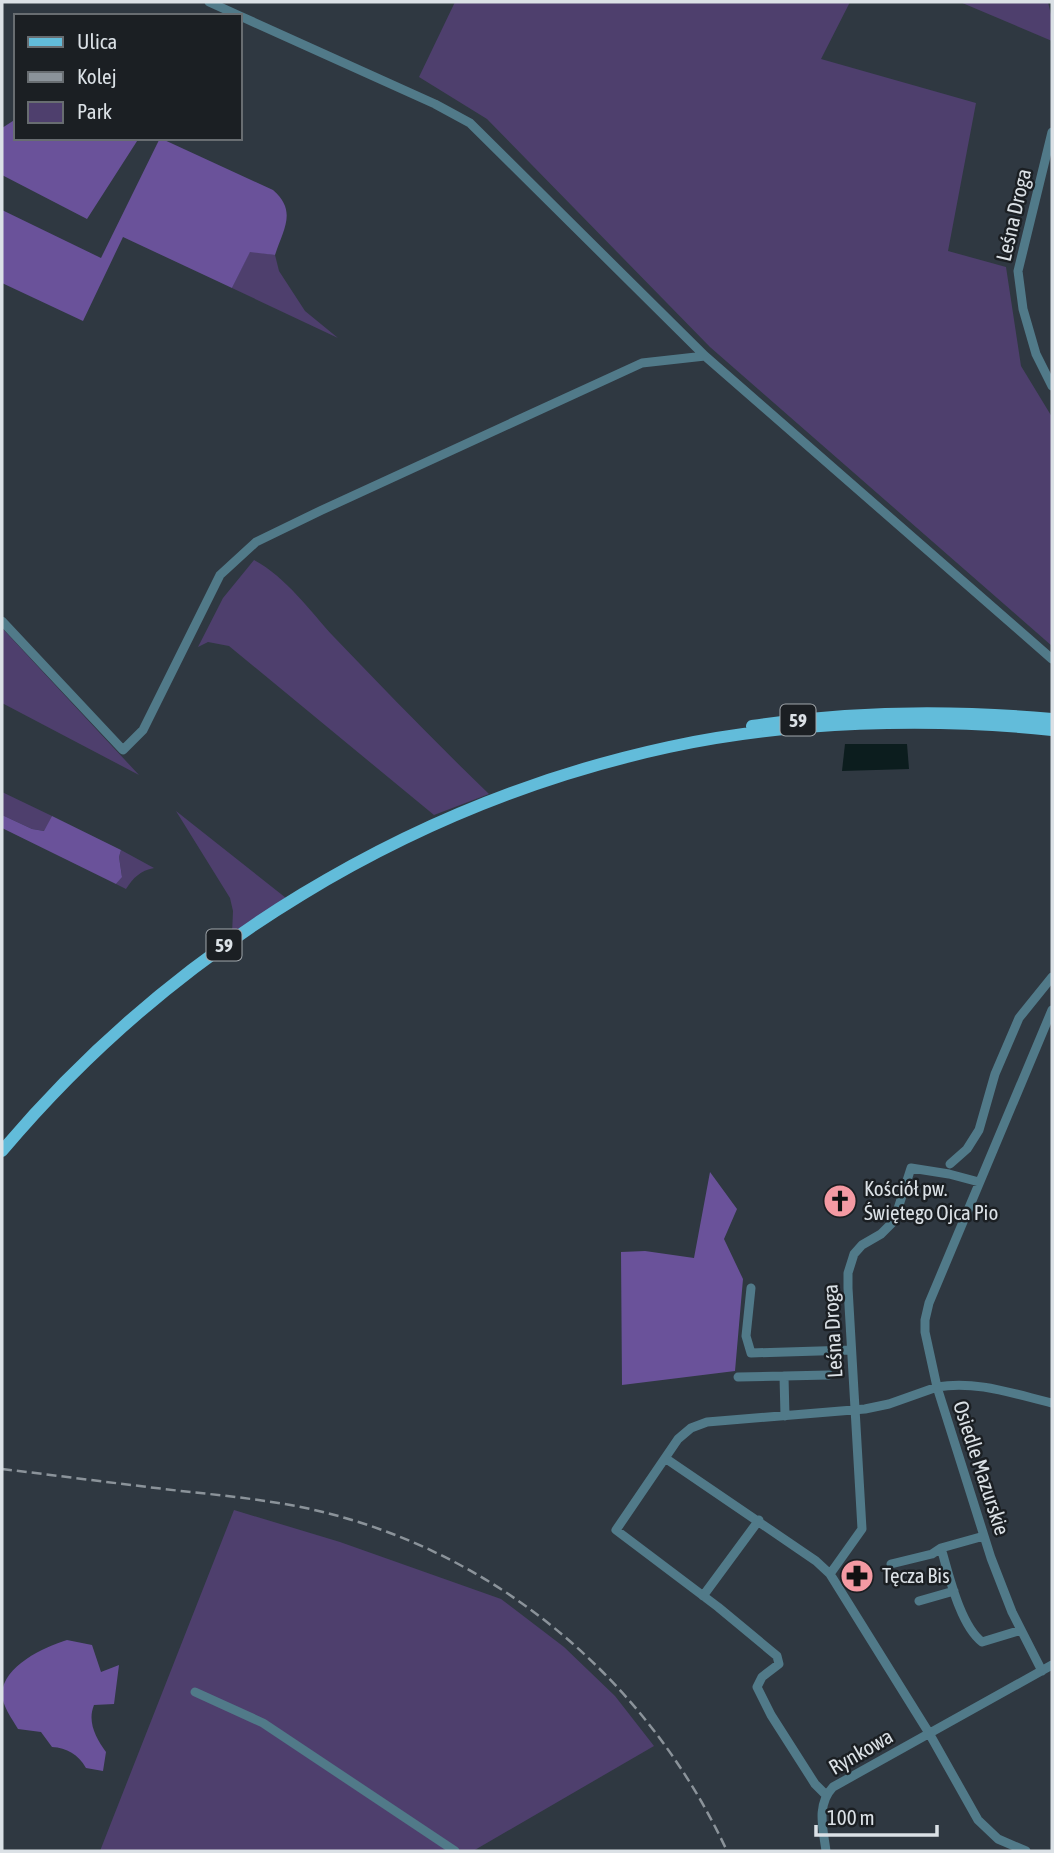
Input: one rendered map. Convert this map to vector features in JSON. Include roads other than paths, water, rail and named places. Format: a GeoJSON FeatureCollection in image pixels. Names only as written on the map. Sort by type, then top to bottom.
{"type":"FeatureCollection","features":[{"type":"Feature","properties":{"kind":"main road","name":"59"},"geometry":{"type":"LineString","coordinates":[[698,742],[736,729],[822,718],[960,713],[1052,719]]}},
{"type":"Feature","properties":{"kind":"main road","name":"59"},"geometry":{"type":"LineString","coordinates":[[2,1151],[67,1077],[186,972],[240,934],[320,884],[425,828],[491,801],[595,766],[698,742],[795,729],[856,724],[964,723],[1052,730]]}},
{"type":"Feature","properties":{"kind":"street"},"geometry":{"type":"LineString","coordinates":[[209,2],[236,14]]}},
{"type":"Feature","properties":{"kind":"street"},"geometry":{"type":"LineString","coordinates":[[242,17],[435,104],[470,123],[705,356],[1052,659]]}},
{"type":"Feature","properties":{"kind":"street","name":"Leśna Droga"},"geometry":{"type":"LineString","coordinates":[[1052,132],[1018,271],[1023,309],[1036,354],[1052,386]]}},
{"type":"Feature","properties":{"kind":"street"},"geometry":{"type":"LineString","coordinates":[[2,621],[123,750],[143,730],[220,575],[256,542],[642,363],[705,356]]}},
{"type":"Feature","properties":{"kind":"street"},"geometry":{"type":"LineString","coordinates":[[950,1164],[967,1149],[979,1129],[995,1074],[1014,1027],[1052,977]]}},
{"type":"Feature","properties":{"kind":"street"},"geometry":{"type":"LineString","coordinates":[[1052,1010],[933,1292],[925,1320],[928,1350],[937,1387],[976,1384],[1052,1403]]}},
{"type":"Feature","properties":{"kind":"street","name":"Leśna Droga"},"geometry":{"type":"LineString","coordinates":[[830,1574],[862,1529],[848,1289],[850,1264],[862,1245],[881,1234],[894,1221],[911,1168],[979,1182]]}},
{"type":"Feature","properties":{"kind":"street"},"geometry":{"type":"LineString","coordinates":[[751,1288],[746,1336],[751,1353],[851,1350]]}},
{"type":"Feature","properties":{"kind":"street"},"geometry":{"type":"LineString","coordinates":[[738,1377],[829,1375]]}},
{"type":"Feature","properties":{"kind":"street"},"geometry":{"type":"LineString","coordinates":[[784,1376],[785,1416]]}},
{"type":"Feature","properties":{"kind":"street","name":"Osiedle Mazurskie"},"geometry":{"type":"LineString","coordinates":[[826,1795],[815,1784],[771,1715],[757,1687],[762,1677],[779,1664],[777,1656],[703,1595],[616,1530],[678,1439],[691,1428],[707,1422],[855,1410],[889,1404],[937,1387],[1002,1587],[1042,1671]]}},
{"type":"Feature","properties":{"kind":"street"},"geometry":{"type":"LineString","coordinates":[[665,1458],[816,1560],[830,1574],[929,1733],[978,1820],[998,1839],[1026,1851]]}},
{"type":"Feature","properties":{"kind":"street"},"geometry":{"type":"LineString","coordinates":[[703,1595],[759,1520]]}},
{"type":"Feature","properties":{"kind":"street"},"geometry":{"type":"LineString","coordinates":[[891,1564],[932,1554],[941,1548],[984,1536]]}},
{"type":"Feature","properties":{"kind":"street"},"geometry":{"type":"LineString","coordinates":[[941,1548],[954,1591],[972,1634],[982,1642],[1021,1630]]}},
{"type":"Feature","properties":{"kind":"street"},"geometry":{"type":"LineString","coordinates":[[919,1601],[954,1591]]}},
{"type":"Feature","properties":{"kind":"street","name":"Rynkowa"},"geometry":{"type":"LineString","coordinates":[[826,1851],[822,1804],[833,1787],[1052,1665]]}},
{"type":"Feature","properties":{"kind":"street"},"geometry":{"type":"LineString","coordinates":[[195,1692],[263,1723],[455,1851]]}},
{"type":"Feature","properties":{"kind":"railway"},"geometry":{"type":"LineString","coordinates":[[2,1469],[296,1506],[366,1525],[433,1551],[495,1585],[553,1627],[605,1675],[652,1728],[693,1787],[727,1851]]}},
{"type":"Feature","properties":{"kind":"place","name":"Kościół pw. Świętego Ojca Pio"},"geometry":{"type":"Point","coordinates":[840,1201]}},
{"type":"Feature","properties":{"kind":"place","name":"Tęcza Bis"},"geometry":{"type":"Point","coordinates":[857,1576]}}]}
